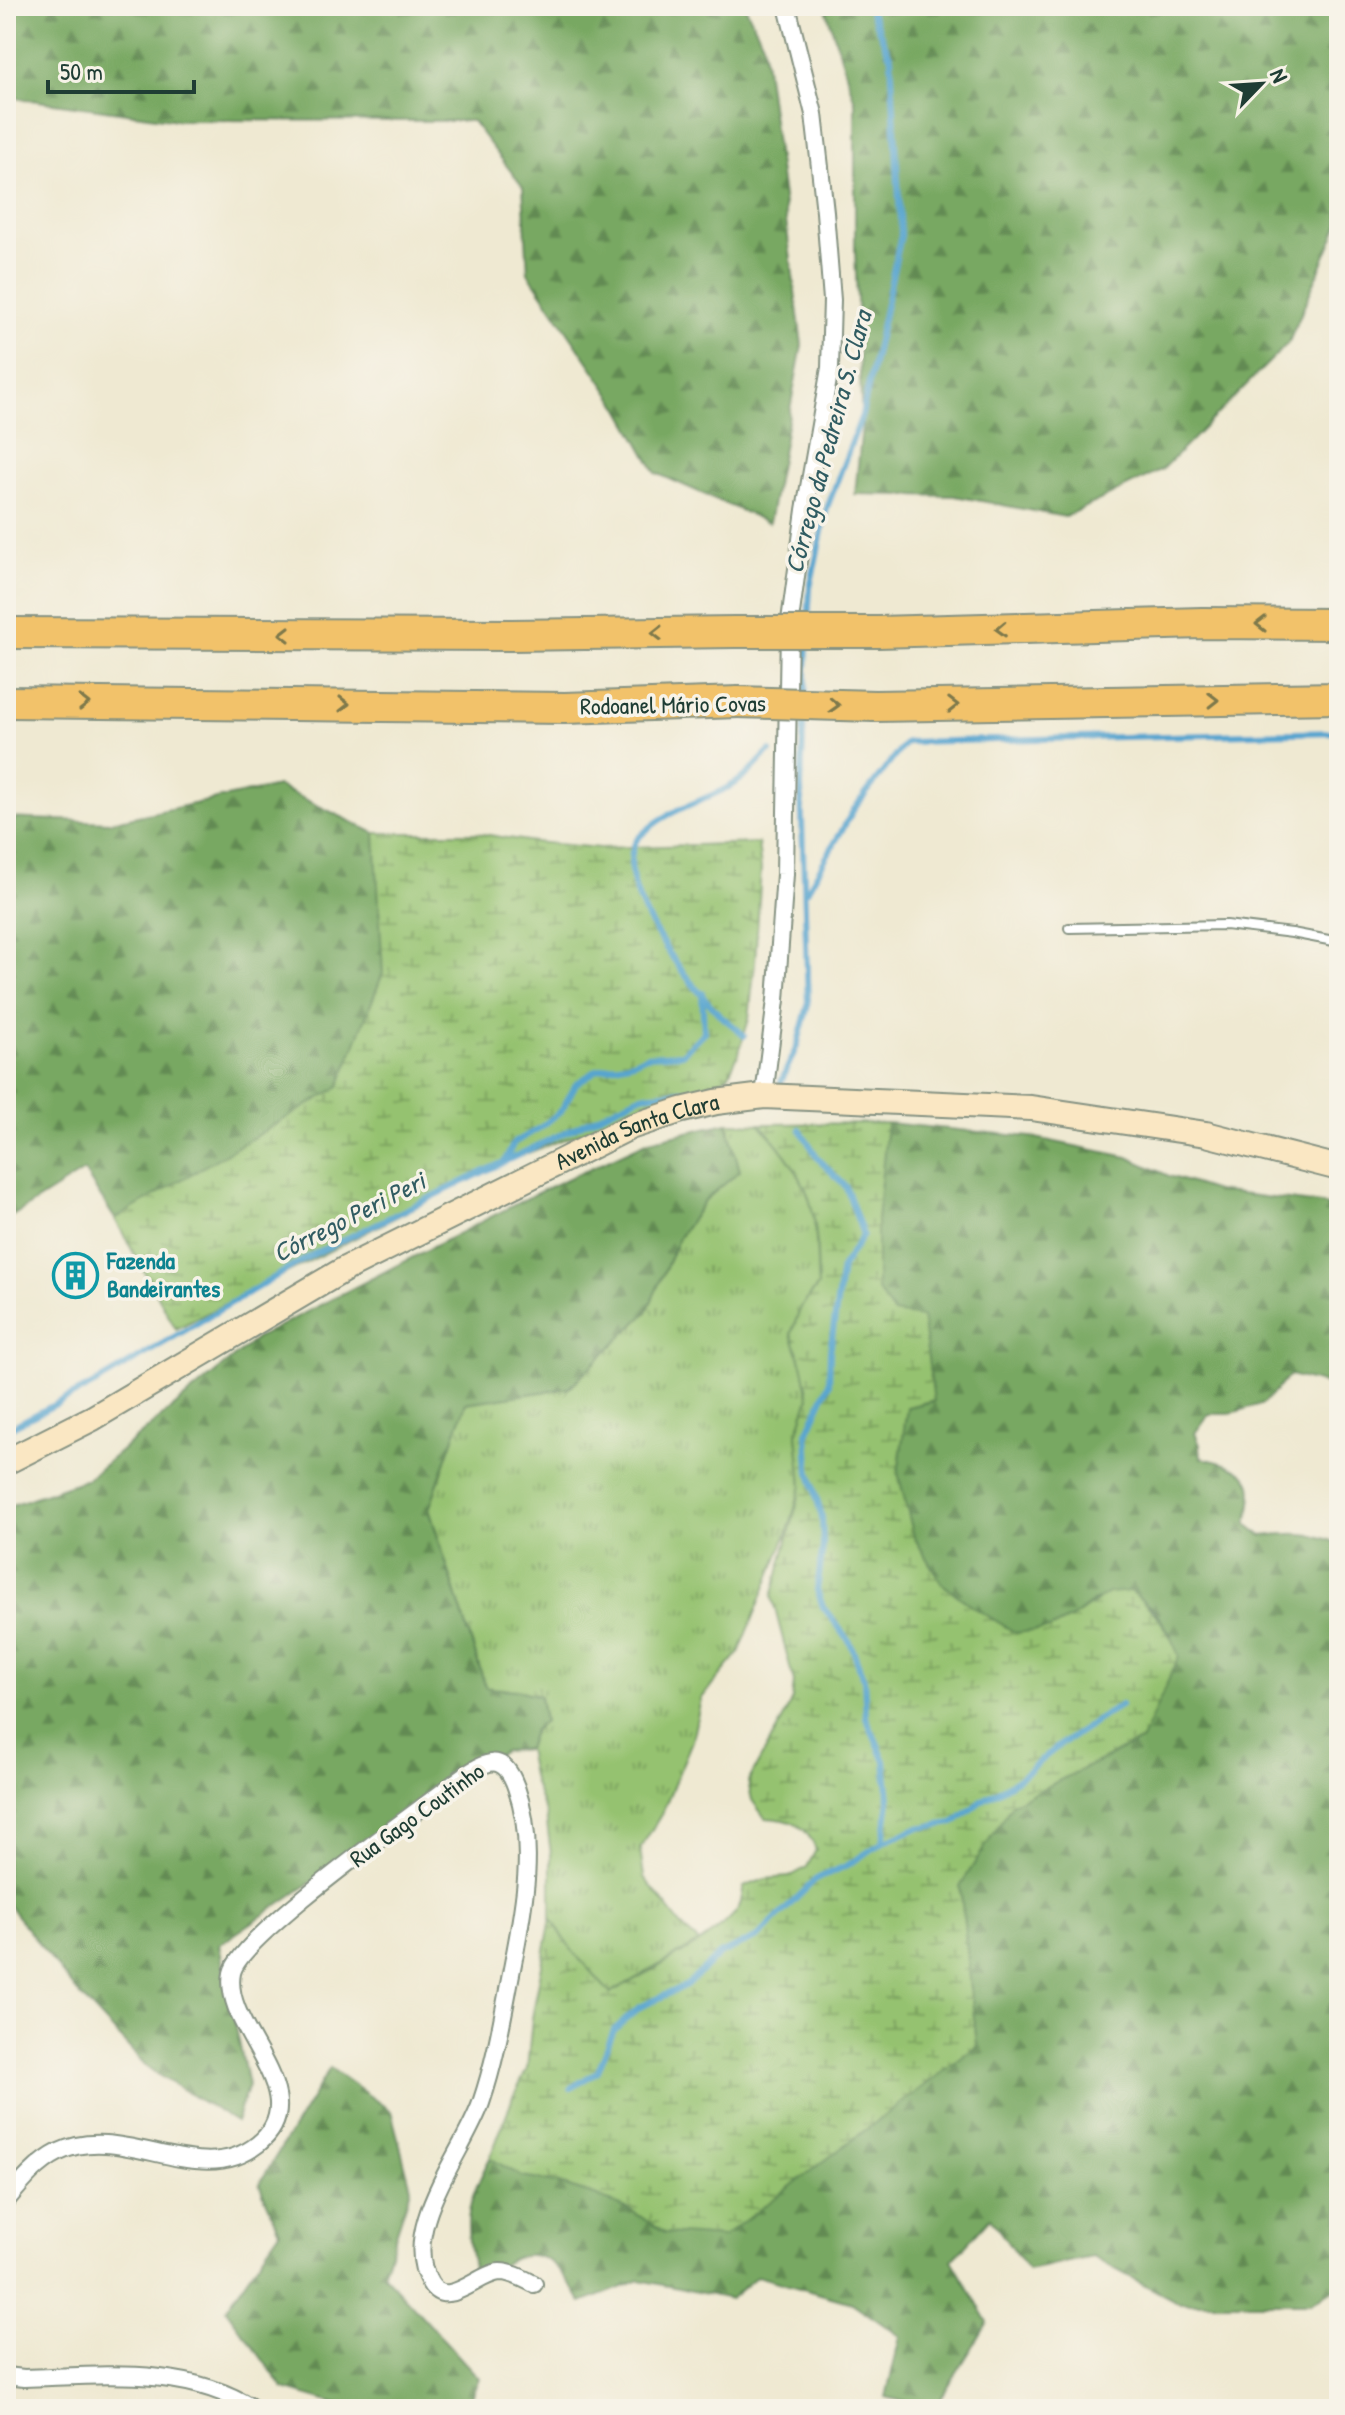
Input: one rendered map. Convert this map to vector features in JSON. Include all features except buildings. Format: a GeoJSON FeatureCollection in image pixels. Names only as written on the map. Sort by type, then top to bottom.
{"type":"FeatureCollection","features":[{"type":"Feature","properties":{"kind":"highway"},"geometry":{"type":"LineString","coordinates":[[6,633],[511,635],[878,632],[1202,623],[1339,624]]}},
{"type":"Feature","properties":{"kind":"highway","name":"Rodoanel Mário Covas"},"geometry":{"type":"LineString","coordinates":[[6,702],[565,708],[738,702],[875,706],[1339,698]]}},
{"type":"Feature","properties":{"kind":"street"},"geometry":{"type":"LineString","coordinates":[[764,1096],[776,1000],[785,874],[789,628],[805,510],[830,368],[831,314],[825,212],[814,114],[787,6]]}},
{"type":"Feature","properties":{"kind":"street","name":"Avenida Santa Clara"},"geometry":{"type":"LineString","coordinates":[[6,1462],[93,1418],[345,1269],[630,1127],[716,1102],[764,1096],[1031,1108],[1206,1134],[1339,1168]]}},
{"type":"Feature","properties":{"kind":"street","name":"Rua Gago Coutinho"},"geometry":{"type":"LineString","coordinates":[[6,2201],[41,2164],[58,2152],[83,2144],[104,2142],[169,2156],[213,2160],[246,2153],[262,2141],[274,2123],[278,2095],[271,2075],[233,2002],[231,1986],[234,1964],[294,1905],[461,1778],[491,1762],[505,1766],[525,1819],[522,1921],[499,2041],[484,2094],[430,2210],[421,2258],[430,2283],[444,2294],[500,2272],[534,2284]]}},
{"type":"Feature","properties":{"kind":"street"},"geometry":{"type":"LineString","coordinates":[[6,2376],[143,2375],[205,2387],[238,2399],[254,2409]]}},
{"type":"Feature","properties":{"kind":"lane"},"geometry":{"type":"LineString","coordinates":[[1069,928],[1226,925],[1339,942]]}},
{"type":"Feature","properties":{"kind":"green space"},"geometry":{"type":"Polygon","coordinates":[[[6,6],[745,6],[763,43],[802,345],[769,523],[656,473],[619,407],[528,273],[523,187],[472,121],[178,120],[9,97],[6,95],[6,6]]]}},
{"type":"Feature","properties":{"kind":"green space"},"geometry":{"type":"Polygon","coordinates":[[[825,6],[1339,6],[1339,224],[1289,342],[1163,469],[1065,517],[955,496],[855,494],[862,426],[855,250],[855,102],[825,6]]]}},
{"type":"Feature","properties":{"kind":"green space"},"geometry":{"type":"Polygon","coordinates":[[[277,786],[375,833],[383,973],[339,1087],[115,1219],[84,1171],[6,1220],[6,818],[110,822],[277,786]]]}},
{"type":"Feature","properties":{"kind":"green space"},"geometry":{"type":"Polygon","coordinates":[[[375,833],[476,833],[600,848],[758,843],[761,869],[755,963],[749,1019],[738,1055],[728,1076],[703,1089],[504,1162],[176,1329],[115,1219],[339,1087],[383,973],[375,833]]]}},
{"type":"Feature","properties":{"kind":"green space"},"geometry":{"type":"Polygon","coordinates":[[[727,1123],[760,1124],[795,1168],[812,1208],[818,1286],[801,1307],[791,1334],[803,1367],[809,1398],[797,1434],[802,1485],[788,1531],[739,1653],[701,1699],[692,1741],[662,1813],[640,1849],[644,1877],[684,1929],[699,1942],[610,1993],[573,1952],[551,1918],[551,1854],[546,1815],[533,1781],[527,1749],[533,1731],[503,1691],[486,1688],[429,1509],[466,1402],[569,1388],[646,1312],[678,1239],[704,1201],[739,1171],[727,1123]]]}},
{"type":"Feature","properties":{"kind":"green space"},"geometry":{"type":"Polygon","coordinates":[[[727,1123],[740,1171],[704,1201],[678,1239],[647,1312],[569,1388],[466,1403],[429,1509],[486,1688],[518,1690],[540,1696],[544,1722],[533,1731],[527,1749],[504,1751],[219,1945],[248,2085],[236,2122],[150,2070],[77,1992],[6,1902],[6,1507],[87,1479],[258,1337],[545,1189],[649,1141],[727,1123]]]}},
{"type":"Feature","properties":{"kind":"green space"},"geometry":{"type":"Polygon","coordinates":[[[887,1123],[1031,1137],[1128,1157],[1169,1176],[1216,1191],[1321,1204],[1339,1210],[1339,1383],[1326,1384],[1290,1375],[1264,1403],[1229,1414],[1209,1414],[1195,1433],[1201,1458],[1230,1466],[1248,1479],[1252,1495],[1247,1524],[1262,1536],[1311,1535],[1339,1544],[1339,2287],[1310,2303],[1179,2303],[1093,2257],[1028,2270],[990,2218],[952,2260],[988,2322],[934,2409],[886,2397],[900,2336],[852,2303],[757,2276],[730,2299],[640,2280],[582,2303],[560,2270],[535,2255],[514,2258],[485,2278],[474,2272],[468,2239],[471,2201],[490,2158],[523,2177],[595,2195],[632,2211],[665,2233],[977,2047],[960,1886],[1013,1803],[1142,1740],[1171,1635],[1154,1610],[1131,1591],[1094,1601],[1074,1617],[1050,1629],[1016,1633],[941,1583],[914,1537],[898,1473],[907,1407],[934,1401],[893,1313],[877,1290],[877,1219],[887,1123]]]}},
{"type":"Feature","properties":{"kind":"green space"},"geometry":{"type":"Polygon","coordinates":[[[887,1123],[877,1219],[877,1290],[893,1313],[922,1317],[934,1400],[907,1407],[898,1473],[914,1537],[941,1583],[1016,1633],[1050,1629],[1074,1617],[1108,1593],[1131,1591],[1160,1620],[1179,1656],[1142,1740],[1013,1803],[960,1886],[977,2046],[723,2237],[665,2233],[632,2211],[595,2195],[523,2177],[490,2158],[527,2069],[532,2018],[551,1918],[573,1952],[610,1993],[681,1954],[718,1929],[740,1905],[744,1887],[765,1879],[789,1877],[807,1867],[816,1850],[808,1834],[797,1825],[765,1818],[752,1800],[748,1782],[792,1699],[794,1682],[772,1597],[802,1485],[797,1434],[809,1398],[803,1367],[791,1334],[801,1307],[818,1286],[816,1230],[809,1198],[795,1168],[760,1124],[887,1123]]]}},
{"type":"Feature","properties":{"kind":"green space"},"geometry":{"type":"Polygon","coordinates":[[[330,2068],[391,2111],[411,2188],[383,2274],[479,2378],[466,2409],[353,2409],[284,2389],[226,2309],[280,2231],[259,2184],[330,2068]]]}},
{"type":"Feature","properties":{"kind":"waterway","name":"Córrego da Pedreira S. Clara"},"geometry":{"type":"LineString","coordinates":[[808,625],[810,588],[827,508],[862,415],[901,235],[891,58],[868,6]]}},
{"type":"Feature","properties":{"kind":"waterway","name":"Córrego da Pedreira S. Clara"},"geometry":{"type":"LineString","coordinates":[[805,697],[807,640]]}},
{"type":"Feature","properties":{"kind":"waterway","name":"Córrego da Pedreira S. Clara"},"geometry":{"type":"LineString","coordinates":[[781,1082],[797,1046],[808,1005],[801,787],[804,712]]}},
{"type":"Feature","properties":{"kind":"waterway"},"geometry":{"type":"LineString","coordinates":[[807,891],[854,809],[906,742],[1339,732]]}},
{"type":"Feature","properties":{"kind":"waterway","name":"Córrego da Pedreira S. Clara"},"geometry":{"type":"LineString","coordinates":[[744,1036],[703,997],[671,956],[643,909],[634,885],[631,863],[635,843],[648,829],[667,815],[734,784],[770,751]]}},
{"type":"Feature","properties":{"kind":"waterway","name":"Córrego da Pedreira S. Clara"},"geometry":{"type":"LineString","coordinates":[[504,1162],[514,1143],[561,1111],[576,1084],[597,1070],[646,1056],[682,1054],[704,1032],[702,993]]}},
{"type":"Feature","properties":{"kind":"waterway","name":"Córrego Peri Peri"},"geometry":{"type":"LineString","coordinates":[[6,1430],[98,1382],[312,1255],[642,1095],[728,1087]]}},
{"type":"Feature","properties":{"kind":"waterway","name":"Córrego da Pedreira S. Clara"},"geometry":{"type":"LineString","coordinates":[[800,1129],[818,1158],[846,1187],[863,1235],[842,1267],[830,1352],[829,1384],[807,1433],[809,1469],[822,1518],[823,1546],[817,1590],[823,1607],[850,1642],[864,1680],[866,1717],[885,1761],[889,1801],[883,1842]]}},
{"type":"Feature","properties":{"kind":"waterway"},"geometry":{"type":"LineString","coordinates":[[571,2088],[598,2071],[614,2030],[640,2007],[687,1985],[720,1954],[758,1937],[816,1879],[848,1865],[883,1842],[917,1828],[954,1823],[980,1802],[1018,1779],[1060,1745],[1121,1705]]}},
{"type":"Feature","properties":{"kind":"place","name":"Fazenda Bandeirantes"},"geometry":{"type":"Point","coordinates":[76,1275]}}]}
